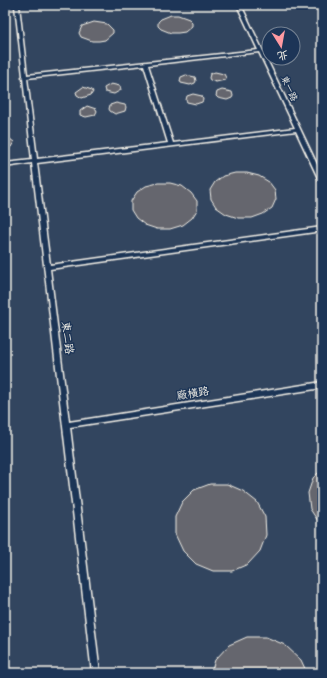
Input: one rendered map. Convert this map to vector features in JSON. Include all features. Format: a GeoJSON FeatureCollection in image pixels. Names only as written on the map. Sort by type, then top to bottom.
{"type":"FeatureCollection","features":[{"type":"Feature","properties":{"kind":"lane"},"geometry":{"type":"LineString","coordinates":[[5,6],[17,5]]}},
{"type":"Feature","properties":{"kind":"lane","name":"東二路"},"geometry":{"type":"LineString","coordinates":[[17,5],[33,162],[67,425],[96,673]]}},
{"type":"Feature","properties":{"kind":"lane","name":"東一路"},"geometry":{"type":"LineString","coordinates":[[239,5],[261,50]]}},
{"type":"Feature","properties":{"kind":"lane"},"geometry":{"type":"LineString","coordinates":[[24,77],[261,50]]}},
{"type":"Feature","properties":{"kind":"lane"},"geometry":{"type":"LineString","coordinates":[[145,63],[171,145]]}},
{"type":"Feature","properties":{"kind":"lane","name":"東一路"},"geometry":{"type":"LineString","coordinates":[[268,66],[322,180]]}},
{"type":"Feature","properties":{"kind":"lane"},"geometry":{"type":"LineString","coordinates":[[5,165],[298,129]]}},
{"type":"Feature","properties":{"kind":"lane"},"geometry":{"type":"LineString","coordinates":[[47,267],[322,229]]}},
{"type":"Feature","properties":{"kind":"lane","name":"廠橫路"},"geometry":{"type":"LineString","coordinates":[[67,425],[322,384]]}},
{"type":"Feature","properties":{"kind":"shaded area"},"geometry":{"type":"Polygon","coordinates":[[[5,5],[322,5],[322,673],[5,673],[5,5]]]}},
{"type":"Feature","properties":{"kind":"building"},"geometry":{"type":"Polygon","coordinates":[[[171,15],[178,15],[189,19],[192,22],[192,26],[185,32],[178,33],[171,33],[161,29],[158,26],[158,22],[161,19],[171,15]]]}},
{"type":"Feature","properties":{"kind":"building"},"geometry":{"type":"Polygon","coordinates":[[[94,22],[107,24],[113,30],[113,33],[105,40],[99,41],[92,41],[81,37],[79,33],[82,26],[94,22]]]}},
{"type":"Feature","properties":{"kind":"building"},"geometry":{"type":"Polygon","coordinates":[[[215,72],[224,74],[226,78],[225,80],[216,82],[210,80],[210,74],[215,72]]]}},
{"type":"Feature","properties":{"kind":"building"},"geometry":{"type":"Polygon","coordinates":[[[186,75],[195,77],[195,83],[190,85],[181,83],[181,77],[186,75]]]}},
{"type":"Feature","properties":{"kind":"building"},"geometry":{"type":"Polygon","coordinates":[[[111,84],[120,86],[121,90],[114,94],[105,92],[104,88],[111,84]]]}},
{"type":"Feature","properties":{"kind":"building"},"geometry":{"type":"Polygon","coordinates":[[[83,87],[92,90],[93,92],[91,95],[82,98],[77,95],[76,92],[83,87]]]}},
{"type":"Feature","properties":{"kind":"building"},"geometry":{"type":"Polygon","coordinates":[[[222,90],[232,92],[232,98],[227,100],[218,98],[216,96],[217,92],[222,90]]]}},
{"type":"Feature","properties":{"kind":"building"},"geometry":{"type":"Polygon","coordinates":[[[193,94],[202,96],[202,102],[196,104],[187,102],[187,96],[193,94]]]}},
{"type":"Feature","properties":{"kind":"building"},"geometry":{"type":"Polygon","coordinates":[[[116,103],[125,105],[125,111],[115,114],[110,111],[110,105],[116,103]]]}},
{"type":"Feature","properties":{"kind":"building"},"geometry":{"type":"Polygon","coordinates":[[[87,106],[96,109],[97,111],[95,115],[86,117],[80,115],[80,111],[87,106]]]}},
{"type":"Feature","properties":{"kind":"building"},"geometry":{"type":"Polygon","coordinates":[[[5,138],[14,142],[11,147],[5,149],[5,138]]]}},
{"type":"Feature","properties":{"kind":"building"},"geometry":{"type":"Polygon","coordinates":[[[235,173],[247,173],[259,176],[269,182],[275,190],[276,199],[272,208],[263,214],[252,218],[238,218],[226,214],[216,207],[211,199],[210,190],[215,182],[223,176],[235,173]]]}},
{"type":"Feature","properties":{"kind":"building"},"geometry":{"type":"Polygon","coordinates":[[[158,183],[170,183],[182,186],[191,193],[197,201],[197,210],[192,218],[183,225],[170,229],[157,229],[145,225],[136,218],[131,210],[131,201],[137,192],[146,186],[158,183]]]}},
{"type":"Feature","properties":{"kind":"building"},"geometry":{"type":"Polygon","coordinates":[[[322,469],[322,527],[310,509],[308,493],[313,478],[322,469]]]}},
{"type":"Feature","properties":{"kind":"building"},"geometry":{"type":"Polygon","coordinates":[[[210,484],[227,484],[243,491],[257,502],[265,517],[266,535],[260,551],[248,564],[232,571],[213,571],[196,564],[183,551],[175,534],[175,517],[182,502],[194,490],[210,484]]]}},
{"type":"Feature","properties":{"kind":"building"},"geometry":{"type":"Polygon","coordinates":[[[247,637],[266,637],[285,645],[301,660],[307,673],[211,673],[215,660],[229,645],[247,637]]]}}]}
